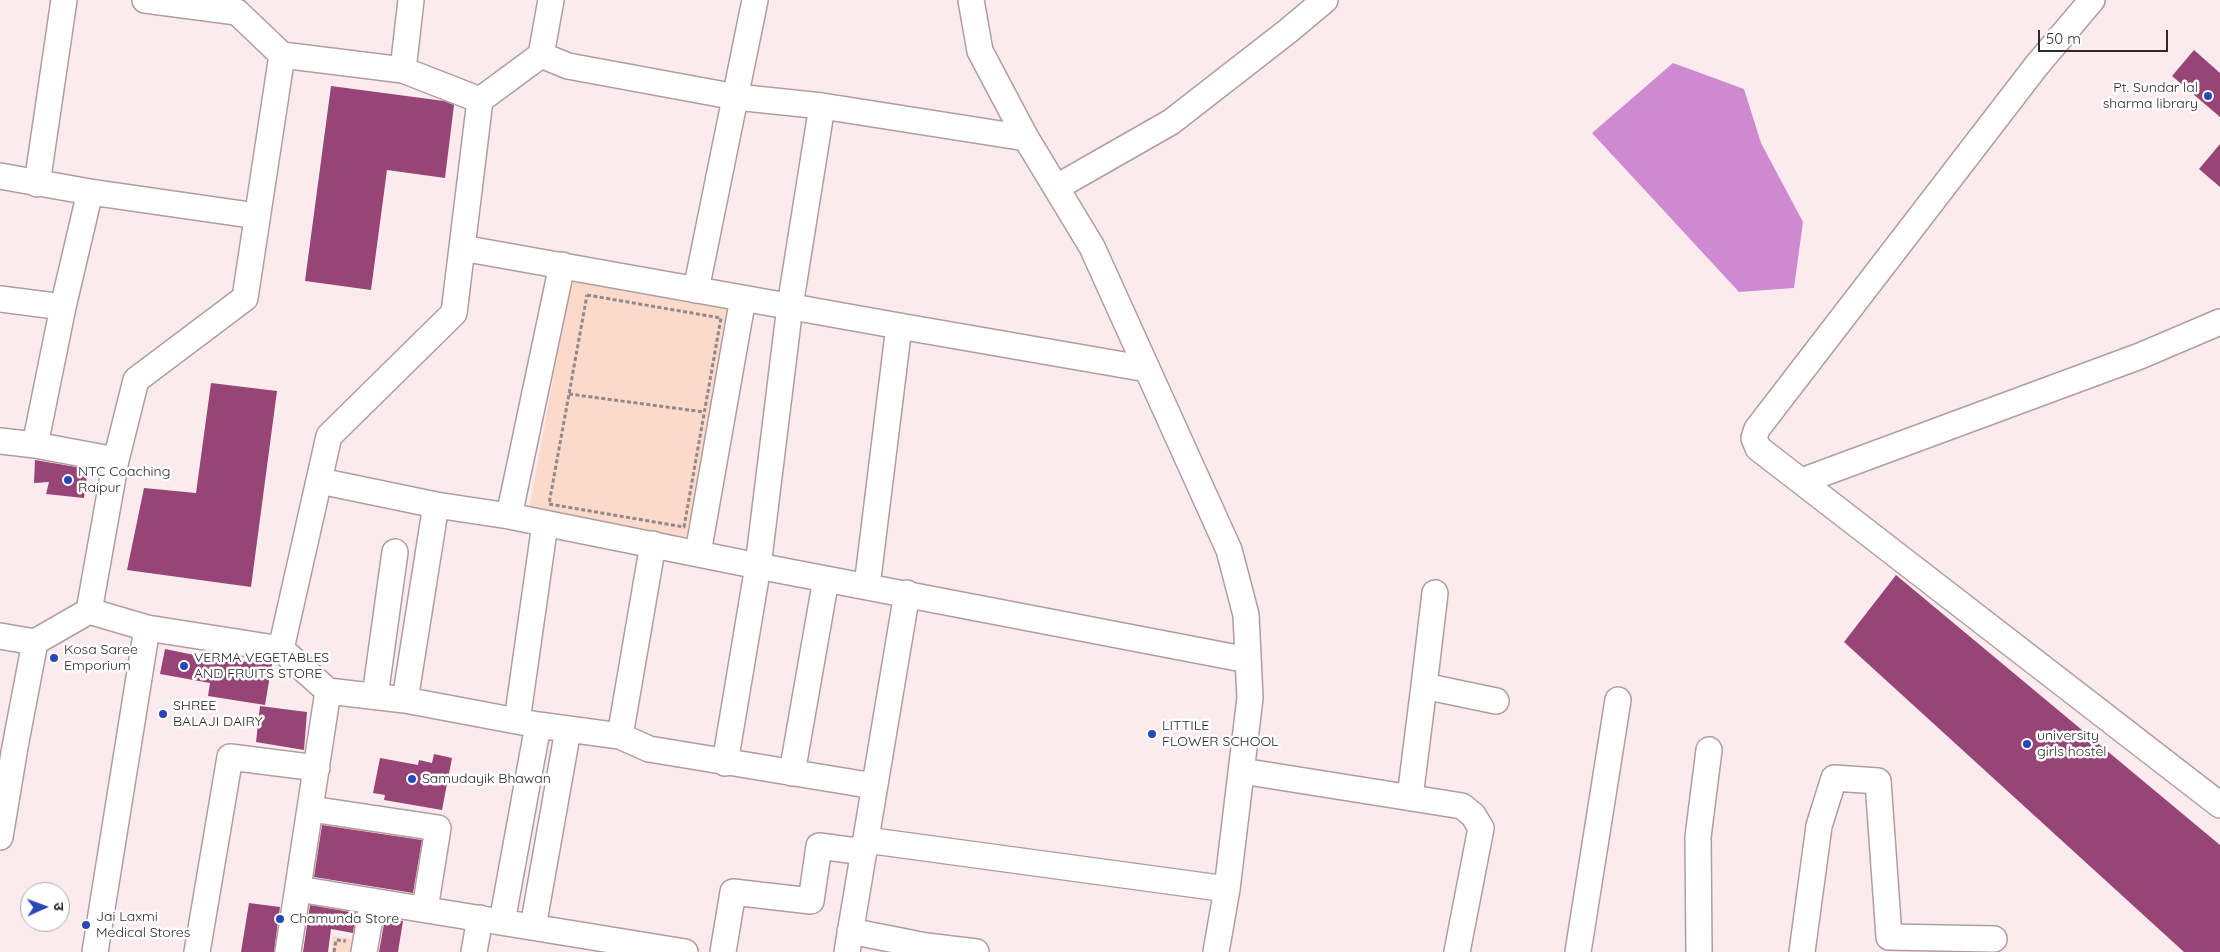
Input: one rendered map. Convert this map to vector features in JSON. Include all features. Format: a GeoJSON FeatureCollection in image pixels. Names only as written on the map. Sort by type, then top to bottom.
{"type":"FeatureCollection","features":[{"type":"Feature","properties":{"kind":"street"},"geometry":{"type":"LineString","coordinates":[[37,184],[64,0]]}},
{"type":"Feature","properties":{"kind":"street"},"geometry":{"type":"LineString","coordinates":[[145,0],[238,6],[282,55],[403,70],[480,100]]}},
{"type":"Feature","properties":{"kind":"street"},"geometry":{"type":"LineString","coordinates":[[403,70],[411,0]]}},
{"type":"Feature","properties":{"kind":"street"},"geometry":{"type":"LineString","coordinates":[[281,649],[329,436],[454,313],[480,100],[541,55],[551,0]]}},
{"type":"Feature","properties":{"kind":"street"},"geometry":{"type":"LineString","coordinates":[[696,290],[755,0]]}},
{"type":"Feature","properties":{"kind":"street"},"geometry":{"type":"LineString","coordinates":[[971,0],[980,51],[1026,138],[1092,247],[1229,550],[1246,615],[1250,698],[1227,889],[1216,952]]}},
{"type":"Feature","properties":{"kind":"street"},"geometry":{"type":"LineString","coordinates":[[1057,188],[1171,122],[1325,0]]}},
{"type":"Feature","properties":{"kind":"street"},"geometry":{"type":"LineString","coordinates":[[2092,0],[2037,65],[1757,429],[1754,438],[1758,448],[2220,805]]}},
{"type":"Feature","properties":{"kind":"street"},"geometry":{"type":"LineString","coordinates":[[89,610],[116,460],[136,380],[245,298],[282,55]]}},
{"type":"Feature","properties":{"kind":"street"},"geometry":{"type":"LineString","coordinates":[[541,55],[568,66],[736,97],[822,106],[1026,138]]}},
{"type":"Feature","properties":{"kind":"street"},"geometry":{"type":"LineString","coordinates":[[725,763],[758,566],[790,306],[822,106]]}},
{"type":"Feature","properties":{"kind":"street"},"geometry":{"type":"LineString","coordinates":[[0,176],[37,184],[257,216]]}},
{"type":"Feature","properties":{"kind":"street"},"geometry":{"type":"LineString","coordinates":[[35,445],[63,307],[90,192]]}},
{"type":"Feature","properties":{"kind":"street"},"geometry":{"type":"LineString","coordinates":[[462,248],[1147,369]]}},
{"type":"Feature","properties":{"kind":"street"},"geometry":{"type":"LineString","coordinates":[[509,516],[562,266]]}},
{"type":"Feature","properties":{"kind":"street"},"geometry":{"type":"LineString","coordinates":[[698,553],[743,298]]}},
{"type":"Feature","properties":{"kind":"street"},"geometry":{"type":"LineString","coordinates":[[0,299],[63,307]]}},
{"type":"Feature","properties":{"kind":"street"},"geometry":{"type":"LineString","coordinates":[[1802,481],[2140,356],[2220,322]]}},
{"type":"Feature","properties":{"kind":"street"},"geometry":{"type":"LineString","coordinates":[[867,586],[899,326]]}},
{"type":"Feature","properties":{"kind":"street"},"geometry":{"type":"LineString","coordinates":[[0,441],[35,445],[116,460]]}},
{"type":"Feature","properties":{"kind":"street"},"geometry":{"type":"LineString","coordinates":[[320,481],[436,505],[509,516],[1248,660]]}},
{"type":"Feature","properties":{"kind":"street"},"geometry":{"type":"LineString","coordinates":[[405,700],[436,505]]}},
{"type":"Feature","properties":{"kind":"street"},"geometry":{"type":"LineString","coordinates":[[474,952],[491,920],[527,723],[545,524]]}},
{"type":"Feature","properties":{"kind":"street"},"geometry":{"type":"LineString","coordinates":[[620,736],[653,544]]}},
{"type":"Feature","properties":{"kind":"street"},"geometry":{"type":"LineString","coordinates":[[374,696],[395,552]]}},
{"type":"Feature","properties":{"kind":"street"},"geometry":{"type":"LineString","coordinates":[[792,773],[826,579]]}},
{"type":"Feature","properties":{"kind":"street"},"geometry":{"type":"LineString","coordinates":[[1410,797],[1435,592]]}},
{"type":"Feature","properties":{"kind":"street"},"geometry":{"type":"LineString","coordinates":[[907,593],[849,942],[926,946],[976,952]]}},
{"type":"Feature","properties":{"kind":"street"},"geometry":{"type":"LineString","coordinates":[[0,636],[36,642],[89,610],[147,628],[281,649],[328,690],[405,700],[568,730],[620,736],[649,749],[874,786]]}},
{"type":"Feature","properties":{"kind":"street"},"geometry":{"type":"LineString","coordinates":[[95,952],[147,628]]}},
{"type":"Feature","properties":{"kind":"street"},"geometry":{"type":"LineString","coordinates":[[0,836],[7,746],[36,642]]}},
{"type":"Feature","properties":{"kind":"street"},"geometry":{"type":"LineString","coordinates":[[1424,686],[1496,701]]}},
{"type":"Feature","properties":{"kind":"street"},"geometry":{"type":"LineString","coordinates":[[288,952],[328,690]]}},
{"type":"Feature","properties":{"kind":"street"},"geometry":{"type":"LineString","coordinates":[[1578,952],[1618,700]]}},
{"type":"Feature","properties":{"kind":"street"},"geometry":{"type":"LineString","coordinates":[[533,927],[568,730]]}},
{"type":"Feature","properties":{"kind":"street"},"geometry":{"type":"LineString","coordinates":[[1699,952],[1698,837],[1709,750]]}},
{"type":"Feature","properties":{"kind":"street"},"geometry":{"type":"LineString","coordinates":[[198,952],[230,757],[317,768]]}},
{"type":"Feature","properties":{"kind":"street"},"geometry":{"type":"LineString","coordinates":[[1242,771],[1462,806],[1473,815],[1481,828],[1457,952]]}},
{"type":"Feature","properties":{"kind":"street"},"geometry":{"type":"LineString","coordinates":[[1802,952],[1819,826],[1834,778],[1878,781],[1890,937],[1905,945],[1994,939]]}},
{"type":"Feature","properties":{"kind":"street"},"geometry":{"type":"LineString","coordinates":[[310,809],[438,828],[425,910]]}},
{"type":"Feature","properties":{"kind":"street"},"geometry":{"type":"LineString","coordinates":[[723,952],[733,892],[811,901],[819,846],[865,846],[1227,889]]}},
{"type":"Feature","properties":{"kind":"street"},"geometry":{"type":"LineString","coordinates":[[298,889],[533,927],[590,944],[685,952]]}},
{"type":"Feature","properties":{"kind":"street"},"geometry":{"type":"LineString","coordinates":[[364,952],[373,901]]}},
{"type":"Feature","properties":{"kind":"path"},"geometry":{"type":"LineString","coordinates":[[587,295],[721,318],[704,413],[684,527],[548,504],[587,295]]}},
{"type":"Feature","properties":{"kind":"path"},"geometry":{"type":"LineString","coordinates":[[569,394],[704,413]]}},
{"type":"Feature","properties":{"kind":"shaded area"},"geometry":{"type":"Polygon","coordinates":[[[1673,63],[1744,89],[1761,143],[1803,222],[1794,288],[1739,292],[1592,133],[1673,63]]]}},
{"type":"Feature","properties":{"kind":"shaded area"},"geometry":{"type":"Polygon","coordinates":[[[572,276],[733,306],[693,546],[528,515],[572,276]]]}},
{"type":"Feature","properties":{"kind":"shaded area"},"geometry":{"type":"Polygon","coordinates":[[[333,936],[358,940],[356,952],[331,952],[333,936]]]}},
{"type":"Feature","properties":{"kind":"building","name":"Pt. Sundar lal sharma library"},"geometry":{"type":"Polygon","coordinates":[[[2194,50],[2220,73],[2220,117],[2172,76],[2194,50]]]}},
{"type":"Feature","properties":{"kind":"building"},"geometry":{"type":"Polygon","coordinates":[[[331,86],[444,101],[454,105],[445,178],[387,170],[371,290],[305,281],[331,86]]]}},
{"type":"Feature","properties":{"kind":"building","name":"Pt. Sundar lal sharma library"},"geometry":{"type":"Polygon","coordinates":[[[2220,144],[2220,187],[2199,169],[2220,144]]]}},
{"type":"Feature","properties":{"kind":"building"},"geometry":{"type":"Polygon","coordinates":[[[211,383],[277,391],[251,587],[127,570],[144,488],[196,493],[211,383]]]}},
{"type":"Feature","properties":{"kind":"building","name":"NTC Coaching Raipur"},"geometry":{"type":"Polygon","coordinates":[[[35,460],[88,469],[84,498],[46,494],[49,482],[34,483],[35,460]]]}},
{"type":"Feature","properties":{"kind":"building","name":"university girls hostel"},"geometry":{"type":"Polygon","coordinates":[[[1896,575],[2220,845],[2220,952],[2184,952],[1844,642],[1896,575]]]}},
{"type":"Feature","properties":{"kind":"building"},"geometry":{"type":"Polygon","coordinates":[[[165,649],[214,659],[272,664],[265,705],[208,696],[210,683],[160,674],[165,649]]]}},
{"type":"Feature","properties":{"kind":"building"},"geometry":{"type":"Polygon","coordinates":[[[260,706],[307,712],[304,750],[256,742],[260,706]]]}},
{"type":"Feature","properties":{"kind":"building","name":"Samudayik Bhawan"},"geometry":{"type":"Polygon","coordinates":[[[434,754],[452,758],[442,810],[384,800],[385,795],[373,793],[380,758],[418,765],[419,760],[432,763],[434,754]]]}},
{"type":"Feature","properties":{"kind":"building"},"geometry":{"type":"Polygon","coordinates":[[[322,825],[422,840],[413,893],[314,877],[322,825]]]}},
{"type":"Feature","properties":{"kind":"building"},"geometry":{"type":"Polygon","coordinates":[[[249,903],[280,907],[274,952],[241,952],[249,903]]]}},
{"type":"Feature","properties":{"kind":"building"},"geometry":{"type":"Polygon","coordinates":[[[310,905],[356,913],[353,933],[331,929],[328,952],[303,952],[310,905]]]}},
{"type":"Feature","properties":{"kind":"building"},"geometry":{"type":"Polygon","coordinates":[[[385,918],[403,921],[398,952],[379,952],[385,918]]]}},
{"type":"Feature","properties":{"kind":"place","name":"Pt. Sundar lal sharma library"},"geometry":{"type":"Point","coordinates":[2208,96]}},
{"type":"Feature","properties":{"kind":"place","name":"NTC Coaching Raipur"},"geometry":{"type":"Point","coordinates":[68,480]}},
{"type":"Feature","properties":{"kind":"place","name":"Kosa Saree Emporium"},"geometry":{"type":"Point","coordinates":[54,658]}},
{"type":"Feature","properties":{"kind":"place","name":"VERMA VEGETABLES AND FRUITS STORE"},"geometry":{"type":"Point","coordinates":[184,666]}},
{"type":"Feature","properties":{"kind":"place","name":"SHREE BALAJI DAIRY"},"geometry":{"type":"Point","coordinates":[163,714]}},
{"type":"Feature","properties":{"kind":"place","name":"LITTILE FLOWER SCHOOL"},"geometry":{"type":"Point","coordinates":[1152,734]}},
{"type":"Feature","properties":{"kind":"place","name":"university girls hostel"},"geometry":{"type":"Point","coordinates":[2027,744]}},
{"type":"Feature","properties":{"kind":"place","name":"Samudayik Bhawan"},"geometry":{"type":"Point","coordinates":[412,779]}},
{"type":"Feature","properties":{"kind":"place","name":"Chamunda Store"},"geometry":{"type":"Point","coordinates":[280,919]}},
{"type":"Feature","properties":{"kind":"place","name":"Jai Laxmi Medical Stores"},"geometry":{"type":"Point","coordinates":[86,925]}}]}
